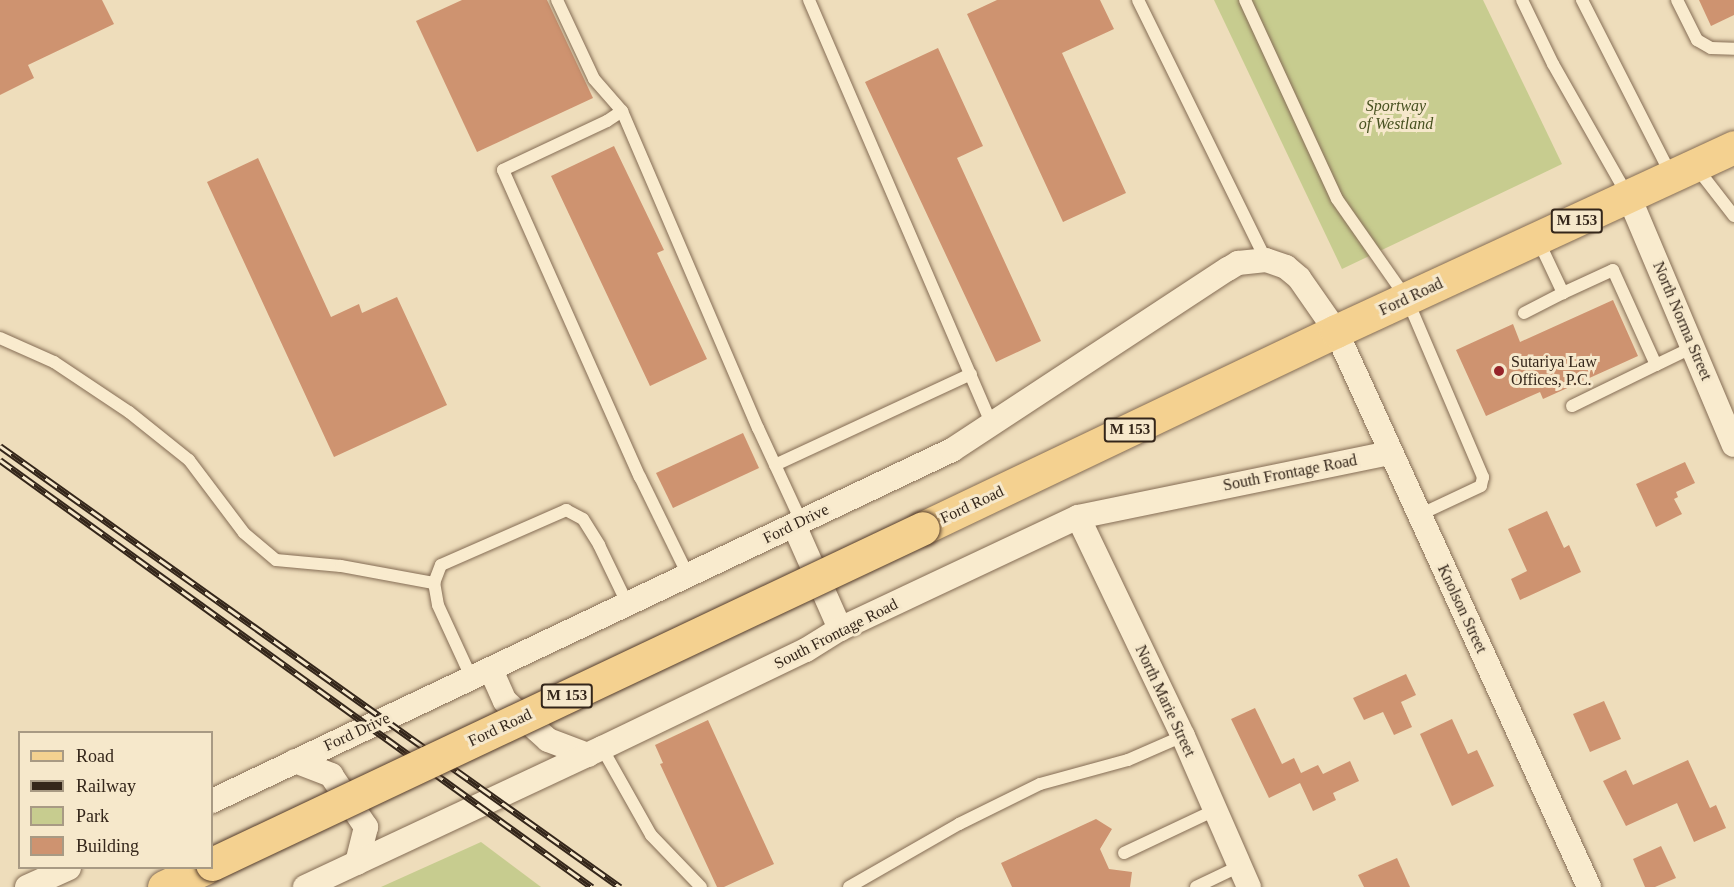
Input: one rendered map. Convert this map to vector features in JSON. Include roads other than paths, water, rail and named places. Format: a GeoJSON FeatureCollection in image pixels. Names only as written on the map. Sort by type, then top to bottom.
{"type":"FeatureCollection","features":[{"type":"Feature","properties":{"kind":"main road","name":"Ford Road"},"geometry":{"type":"LineString","coordinates":[[213,864],[1336,331],[1734,147]]}},
{"type":"Feature","properties":{"kind":"main road"},"geometry":{"type":"LineString","coordinates":[[164,887],[201,869]]}},
{"type":"Feature","properties":{"kind":"street","name":"North Norma Street"},"geometry":{"type":"LineString","coordinates":[[1629,197],[1734,445]]}},
{"type":"Feature","properties":{"kind":"street"},"geometry":{"type":"LineString","coordinates":[[1266,260],[1286,267],[1299,278],[1336,331]]}},
{"type":"Feature","properties":{"kind":"street","name":"Ford Drive"},"geometry":{"type":"LineString","coordinates":[[213,801],[689,577],[952,450],[1228,269],[1238,263],[1266,260]]}},
{"type":"Feature","properties":{"kind":"street","name":"Knolson Street"},"geometry":{"type":"LineString","coordinates":[[1336,331],[1590,887]]}},
{"type":"Feature","properties":{"kind":"street","name":"South Frontage Road"},"geometry":{"type":"LineString","coordinates":[[305,887],[595,752],[806,650],[840,629],[1078,517],[1390,453]]}},
{"type":"Feature","properties":{"kind":"street","name":"North Marie Street"},"geometry":{"type":"LineString","coordinates":[[1078,517],[1183,736],[1245,877]]}},
{"type":"Feature","properties":{"kind":"street"},"geometry":{"type":"LineString","coordinates":[[798,523],[840,629]]}},
{"type":"Feature","properties":{"kind":"street"},"geometry":{"type":"LineString","coordinates":[[481,675],[548,740],[595,752]]}},
{"type":"Feature","properties":{"kind":"street"},"geometry":{"type":"LineString","coordinates":[[295,761],[331,775],[366,827],[357,863]]}},
{"type":"Feature","properties":{"kind":"street"},"geometry":{"type":"LineString","coordinates":[[28,887],[65,869]]}},
{"type":"Feature","properties":{"kind":"lane"},"geometry":{"type":"LineString","coordinates":[[557,0],[594,79],[622,111],[798,523]]}},
{"type":"Feature","properties":{"kind":"lane"},"geometry":{"type":"LineString","coordinates":[[809,0],[992,423]]}},
{"type":"Feature","properties":{"kind":"lane"},"geometry":{"type":"LineString","coordinates":[[1138,0],[1266,260]]}},
{"type":"Feature","properties":{"kind":"lane"},"geometry":{"type":"LineString","coordinates":[[1245,0],[1337,199],[1407,299],[1483,477],[1481,486],[1419,515]]}},
{"type":"Feature","properties":{"kind":"lane"},"geometry":{"type":"LineString","coordinates":[[1522,0],[1553,64],[1629,197]]}},
{"type":"Feature","properties":{"kind":"lane"},"geometry":{"type":"LineString","coordinates":[[1582,0],[1683,172],[1734,216]]}},
{"type":"Feature","properties":{"kind":"lane"},"geometry":{"type":"LineString","coordinates":[[1677,0],[1697,40],[1711,48],[1734,50]]}},
{"type":"Feature","properties":{"kind":"lane"},"geometry":{"type":"LineString","coordinates":[[622,111],[607,122],[503,170],[640,477],[689,577]]}},
{"type":"Feature","properties":{"kind":"lane"},"geometry":{"type":"LineString","coordinates":[[1537,239],[1563,293]]}},
{"type":"Feature","properties":{"kind":"lane"},"geometry":{"type":"LineString","coordinates":[[1524,313],[1613,270],[1656,364]]}},
{"type":"Feature","properties":{"kind":"lane"},"geometry":{"type":"LineString","coordinates":[[0,338],[54,362],[129,412],[189,460],[244,533],[276,560],[341,566],[434,583]]}},
{"type":"Feature","properties":{"kind":"lane"},"geometry":{"type":"LineString","coordinates":[[1572,406],[1693,347]]}},
{"type":"Feature","properties":{"kind":"lane"},"geometry":{"type":"LineString","coordinates":[[775,465],[971,374]]}},
{"type":"Feature","properties":{"kind":"lane"},"geometry":{"type":"LineString","coordinates":[[481,675],[438,605],[434,583],[441,565],[566,510],[583,519],[599,545],[628,605]]}},
{"type":"Feature","properties":{"kind":"lane"},"geometry":{"type":"LineString","coordinates":[[849,887],[958,824],[1040,784],[1128,760],[1183,736]]}},
{"type":"Feature","properties":{"kind":"lane"},"geometry":{"type":"LineString","coordinates":[[595,752],[651,835],[701,887]]}},
{"type":"Feature","properties":{"kind":"lane"},"geometry":{"type":"LineString","coordinates":[[1124,853],[1215,810]]}},
{"type":"Feature","properties":{"kind":"lane"},"geometry":{"type":"LineString","coordinates":[[1196,887],[1245,877]]}},
{"type":"Feature","properties":{"kind":"railway"},"geometry":{"type":"LineString","coordinates":[[0,446],[620,887]]}},
{"type":"Feature","properties":{"kind":"railway"},"geometry":{"type":"LineString","coordinates":[[0,460],[592,887]]}},
{"type":"Feature","properties":{"kind":"place","name":"Sutariya Law Offices, P.C."},"geometry":{"type":"Point","coordinates":[1499,371]}},
{"type":"Feature","properties":{"kind":"park label","name":"Sportway of Westland"},"geometry":{"type":"Point","coordinates":[1396,115]}}]}
